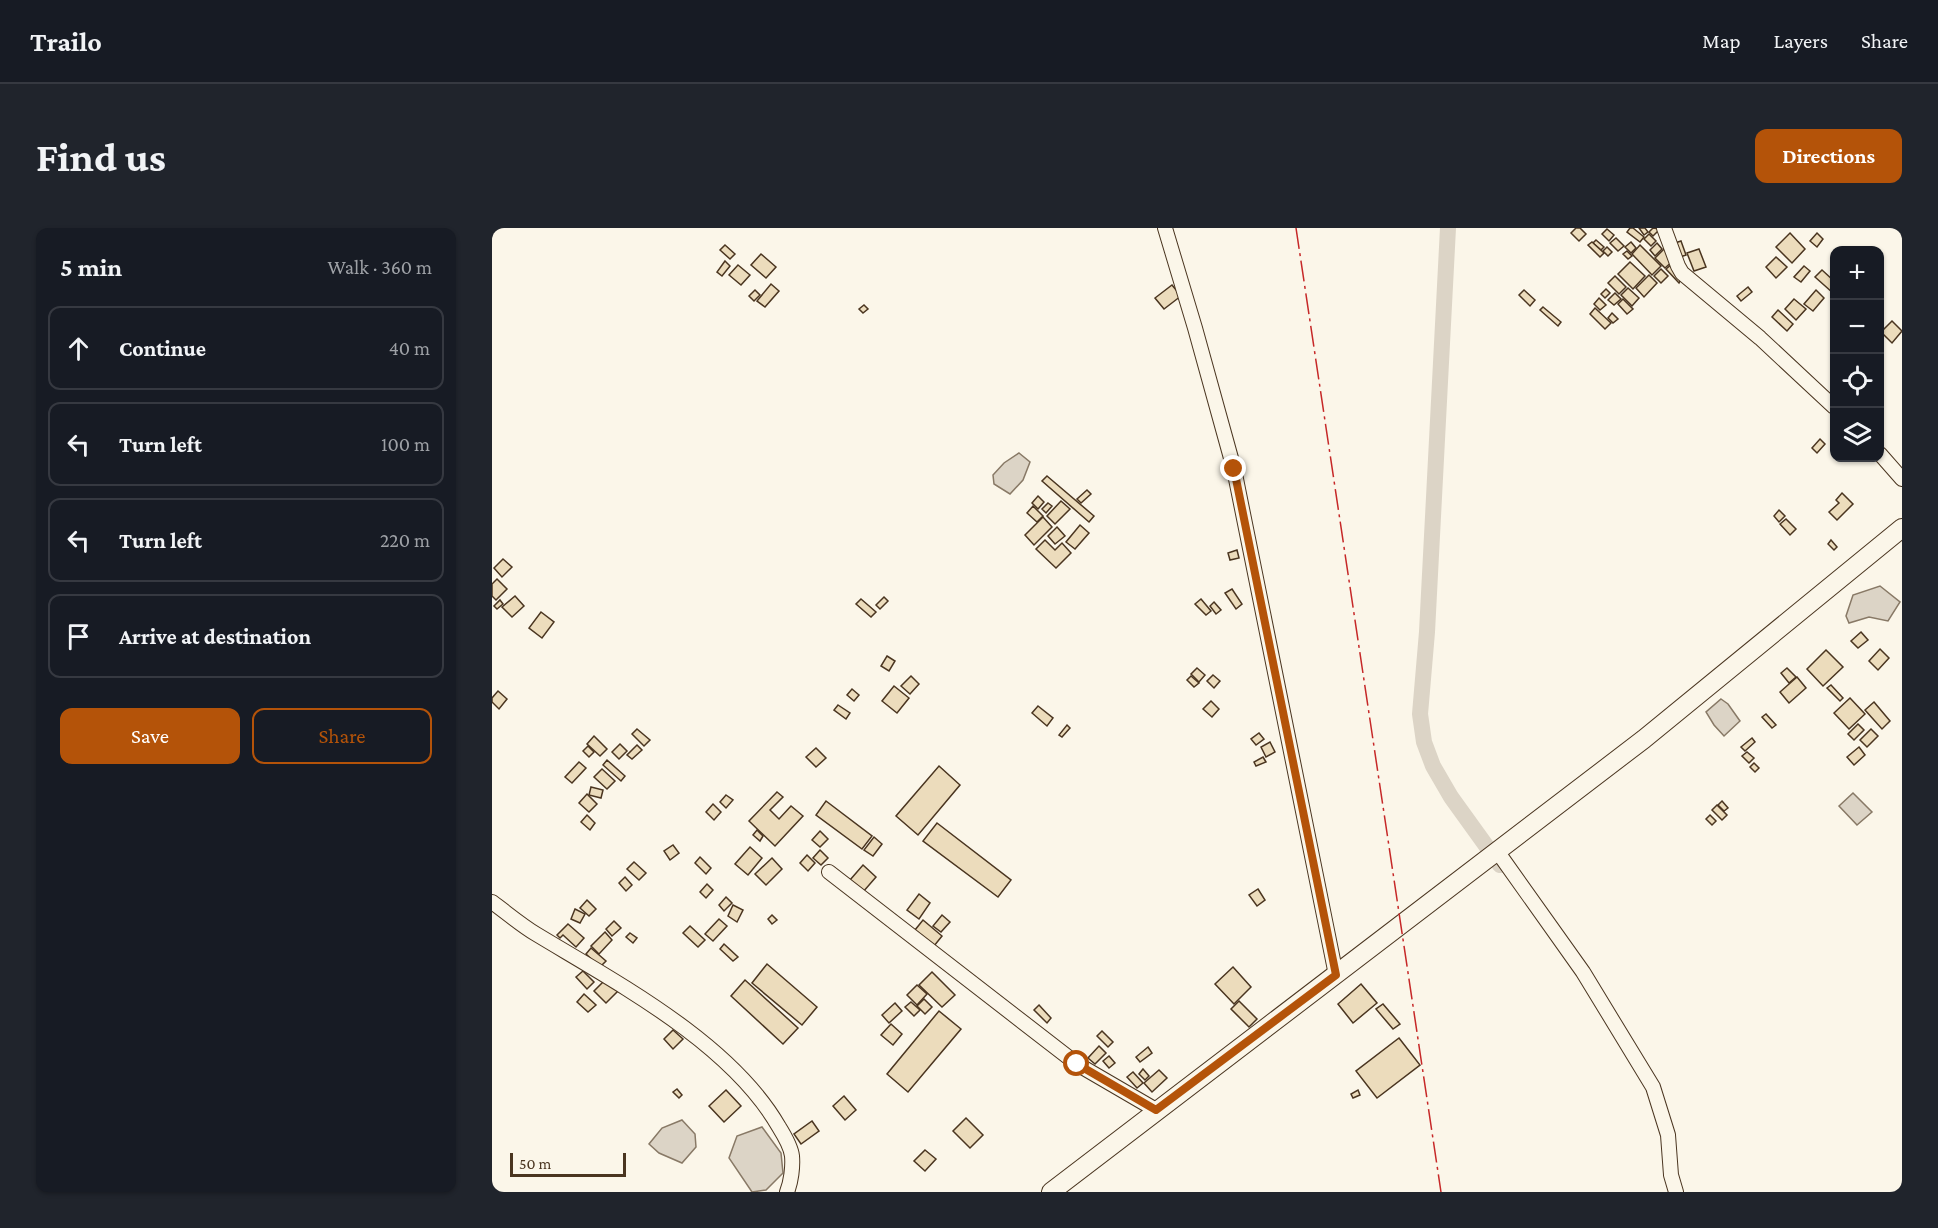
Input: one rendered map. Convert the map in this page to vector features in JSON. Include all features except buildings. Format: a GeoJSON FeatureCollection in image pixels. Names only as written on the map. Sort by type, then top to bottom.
{"type":"FeatureCollection","features":[{"type":"Feature","properties":{"kind":"street"},"geometry":{"type":"LineString","coordinates":[[1165,228],[1234,469],[1336,975]]}},
{"type":"Feature","properties":{"kind":"street"},"geometry":{"type":"LineString","coordinates":[[1664,228],[1682,273],[1767,345],[1830,403]]}},
{"type":"Feature","properties":{"kind":"street"},"geometry":{"type":"LineString","coordinates":[[1884,459],[1902,479]]}},
{"type":"Feature","properties":{"kind":"street"},"geometry":{"type":"LineString","coordinates":[[1051,1192],[1644,739],[1902,528]]}},
{"type":"Feature","properties":{"kind":"street"},"geometry":{"type":"LineString","coordinates":[[1497,851],[1583,972],[1653,1087],[1668,1135],[1671,1175],[1676,1192]]}},
{"type":"Feature","properties":{"kind":"street"},"geometry":{"type":"LineString","coordinates":[[829,872],[1077,1064],[1156,1110]]}},
{"type":"Feature","properties":{"kind":"street"},"geometry":{"type":"LineString","coordinates":[[492,902],[534,933],[587,963],[692,1034],[746,1083],[772,1114],[792,1155],[790,1184],[787,1192]]}},
{"type":"Feature","properties":{"kind":"shaded area"},"geometry":{"type":"Polygon","coordinates":[[[1019,453],[1030,462],[1023,480],[1010,494],[994,484],[993,475],[1004,463],[1019,453]]]}},
{"type":"Feature","properties":{"kind":"shaded area"},"geometry":{"type":"Polygon","coordinates":[[[1880,586],[1900,602],[1888,621],[1869,617],[1849,623],[1846,616],[1853,595],[1880,586]]]}},
{"type":"Feature","properties":{"kind":"shaded area"},"geometry":{"type":"Polygon","coordinates":[[[1721,699],[1728,704],[1740,721],[1724,736],[1706,712],[1721,699]]]}},
{"type":"Feature","properties":{"kind":"shaded area"},"geometry":{"type":"Polygon","coordinates":[[[1853,793],[1872,812],[1857,825],[1839,806],[1853,793]]]}},
{"type":"Feature","properties":{"kind":"shaded area"},"geometry":{"type":"Polygon","coordinates":[[[682,1120],[695,1134],[696,1147],[682,1163],[659,1153],[649,1144],[662,1128],[682,1120]]]}},
{"type":"Feature","properties":{"kind":"shaded area"},"geometry":{"type":"Polygon","coordinates":[[[762,1127],[781,1153],[783,1173],[766,1190],[752,1192],[729,1158],[737,1136],[762,1127]]]}},
{"type":"Feature","properties":{"kind":"waterway"},"geometry":{"type":"LineString","coordinates":[[1448,228],[1427,632],[1420,714],[1424,742],[1433,766],[1451,797],[1500,865]]}},
{"type":"Feature","properties":{"kind":"power"},"geometry":{"type":"LineString","coordinates":[[1296,228],[1441,1192]]}},
{"type":"Feature","properties":{"kind":"route"},"geometry":{"type":"LineString","coordinates":[[1077,1064],[1156,1110],[1336,975],[1234,469]]}}]}
